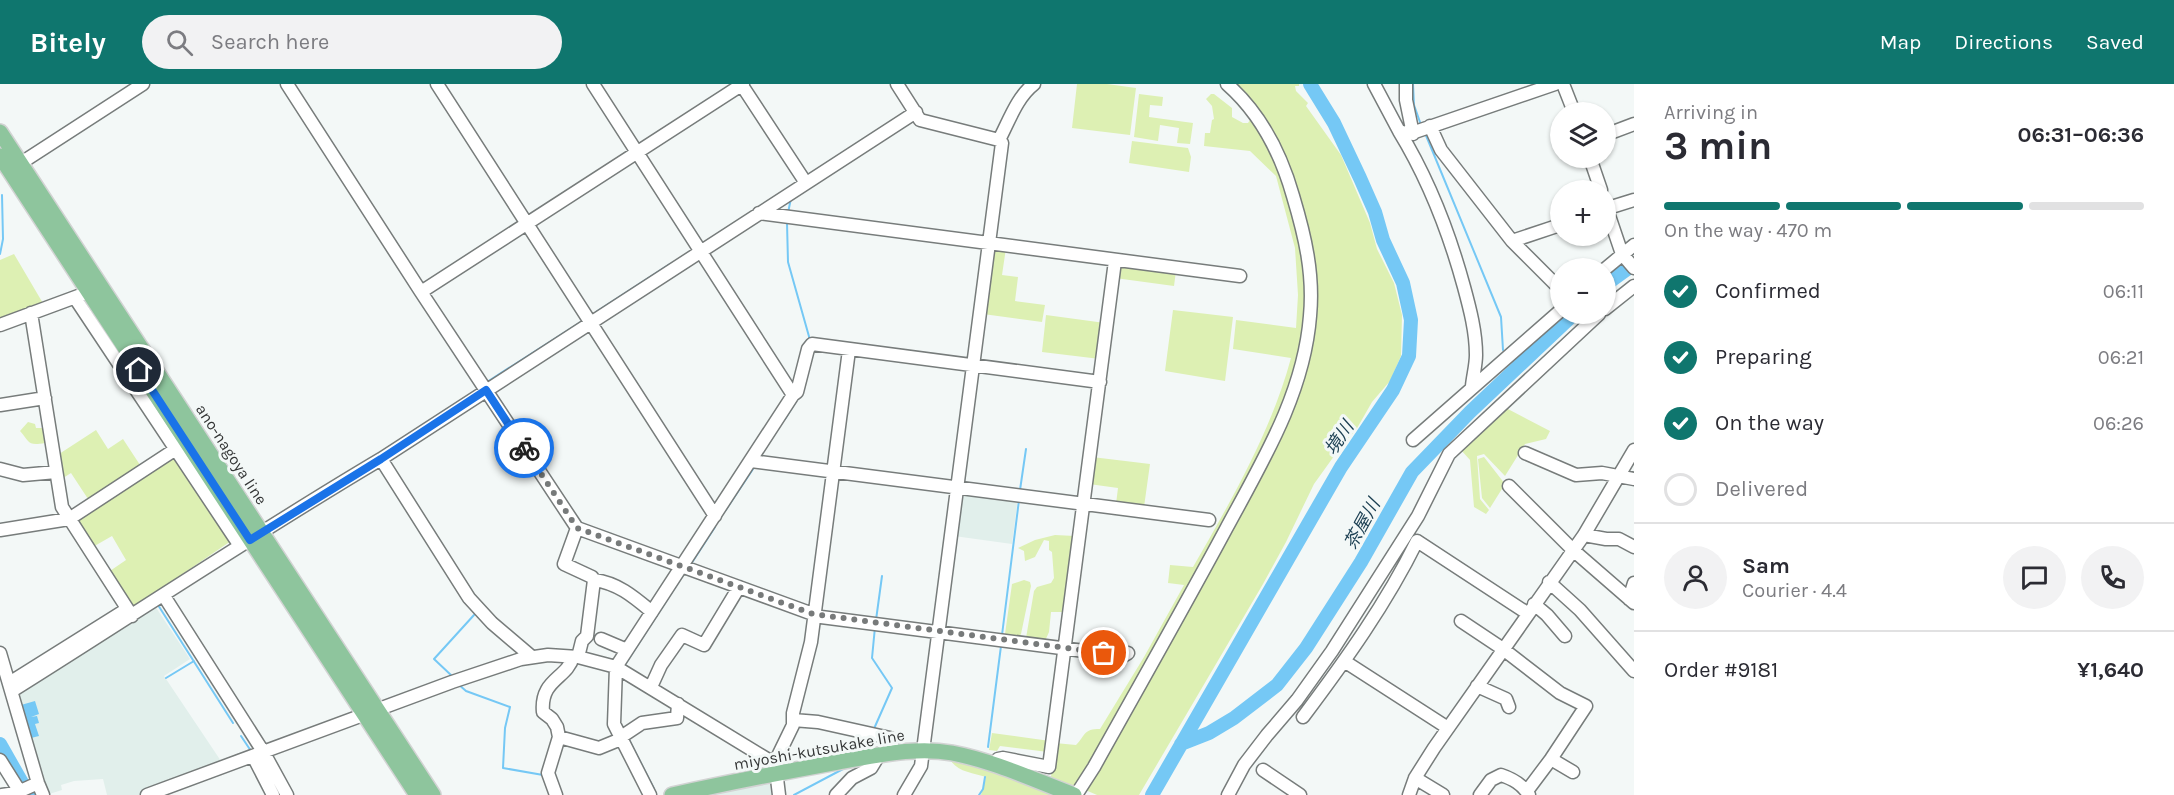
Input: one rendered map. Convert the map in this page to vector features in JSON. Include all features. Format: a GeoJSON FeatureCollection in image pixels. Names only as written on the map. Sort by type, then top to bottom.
{"type":"FeatureCollection","features":[{"type":"Feature","properties":{"kind":"main road","name":"ano-nagoya line"},"geometry":{"type":"LineString","coordinates":[[0,132],[11,171],[82,295],[187,442],[371,713],[433,795]]}},
{"type":"Feature","properties":{"kind":"main road","name":"ano-nagoya line"},"geometry":{"type":"LineString","coordinates":[[0,156],[137,344],[187,442]]}},
{"type":"Feature","properties":{"kind":"main road","name":"ano-nagoya line"},"geometry":{"type":"LineString","coordinates":[[371,713],[417,795]]}},
{"type":"Feature","properties":{"kind":"main road","name":"miyoshi-kutsukake line"},"geometry":{"type":"LineString","coordinates":[[672,795],[775,768],[923,750],[952,753],[993,764],[1075,795]]}},
{"type":"Feature","properties":{"kind":"street"},"geometry":{"type":"LineString","coordinates":[[11,171],[143,84]]}},
{"type":"Feature","properties":{"kind":"street"},"geometry":{"type":"LineString","coordinates":[[287,84],[577,528],[813,614],[1123,656],[1128,653]]}},
{"type":"Feature","properties":{"kind":"street"},"geometry":{"type":"LineString","coordinates":[[437,84],[529,221],[717,513]]}},
{"type":"Feature","properties":{"kind":"street"},"geometry":{"type":"LineString","coordinates":[[446,84],[529,221]]}},
{"type":"Feature","properties":{"kind":"street"},"geometry":{"type":"LineString","coordinates":[[593,84],[793,395]]}},
{"type":"Feature","properties":{"kind":"street"},"geometry":{"type":"LineString","coordinates":[[421,292],[744,84],[808,182]]}},
{"type":"Feature","properties":{"kind":"street"},"geometry":{"type":"LineString","coordinates":[[897,84],[920,120],[999,140],[1002,143],[921,766],[904,795]]}},
{"type":"Feature","properties":{"kind":"street"},"geometry":{"type":"LineString","coordinates":[[999,140],[1025,93],[1034,84]]}},
{"type":"Feature","properties":{"kind":"street"},"geometry":{"type":"LineString","coordinates":[[1075,795],[1094,767],[1211,559],[1268,452],[1293,396],[1303,356],[1310,318],[1312,283],[1297,210],[1285,172],[1266,131],[1227,84]]}},
{"type":"Feature","properties":{"kind":"street"},"geometry":{"type":"LineString","coordinates":[[1374,84],[1415,157],[1441,213],[1457,262],[1472,316],[1476,354],[1472,387]]}},
{"type":"Feature","properties":{"kind":"street"},"geometry":{"type":"LineString","coordinates":[[1406,84],[1406,100],[1413,134]]}},
{"type":"Feature","properties":{"kind":"street"},"geometry":{"type":"LineString","coordinates":[[1399,131],[1413,134],[1430,126],[1555,84]]}},
{"type":"Feature","properties":{"kind":"street"},"geometry":{"type":"LineString","coordinates":[[1563,84],[1570,102]]}},
{"type":"Feature","properties":{"kind":"street"},"geometry":{"type":"LineString","coordinates":[[10,687],[129,613],[164,596],[381,459],[915,112]]}},
{"type":"Feature","properties":{"kind":"street"},"geometry":{"type":"LineString","coordinates":[[1616,131],[1634,124]]}},
{"type":"Feature","properties":{"kind":"street"},"geometry":{"type":"LineString","coordinates":[[1430,126],[1441,150],[1512,241],[1550,279]]}},
{"type":"Feature","properties":{"kind":"street"},"geometry":{"type":"LineString","coordinates":[[1616,204],[1634,200]]}},
{"type":"Feature","properties":{"kind":"street"},"geometry":{"type":"LineString","coordinates":[[759,213],[1240,276]]}},
{"type":"Feature","properties":{"kind":"street"},"geometry":{"type":"LineString","coordinates":[[1512,241],[1550,228]]}},
{"type":"Feature","properties":{"kind":"street"},"geometry":{"type":"LineString","coordinates":[[1616,236],[1622,254],[1634,268]]}},
{"type":"Feature","properties":{"kind":"street"},"geometry":{"type":"LineString","coordinates":[[1616,259],[1634,245]]}},
{"type":"Feature","properties":{"kind":"street"},"geometry":{"type":"LineString","coordinates":[[993,764],[1003,758],[1049,767],[1115,261]]}},
{"type":"Feature","properties":{"kind":"street"},"geometry":{"type":"LineString","coordinates":[[1616,300],[1634,286]]}},
{"type":"Feature","properties":{"kind":"street"},"geometry":{"type":"LineString","coordinates":[[0,325],[82,295]]}},
{"type":"Feature","properties":{"kind":"street"},"geometry":{"type":"LineString","coordinates":[[31,314],[62,507],[129,613]]}},
{"type":"Feature","properties":{"kind":"street"},"geometry":{"type":"LineString","coordinates":[[1413,440],[1550,320]]}},
{"type":"Feature","properties":{"kind":"street"},"geometry":{"type":"LineString","coordinates":[[1228,795],[1244,765],[1297,700],[1332,651],[1418,516],[1449,454],[1588,324]]}},
{"type":"Feature","properties":{"kind":"street"},"geometry":{"type":"LineString","coordinates":[[650,795],[614,724],[616,667],[797,392],[808,349],[812,345],[1100,382]]}},
{"type":"Feature","properties":{"kind":"street"},"geometry":{"type":"LineString","coordinates":[[779,795],[775,768],[793,725],[793,713],[811,642],[849,350]]}},
{"type":"Feature","properties":{"kind":"street"},"geometry":{"type":"LineString","coordinates":[[0,405],[45,398]]}},
{"type":"Feature","properties":{"kind":"street"},"geometry":{"type":"LineString","coordinates":[[0,530],[69,519],[187,442]]}},
{"type":"Feature","properties":{"kind":"street"},"geometry":{"type":"LineString","coordinates":[[1408,795],[1415,778],[1448,728],[1584,535],[1634,450]]}},
{"type":"Feature","properties":{"kind":"street"},"geometry":{"type":"LineString","coordinates":[[1525,453],[1576,475],[1602,473],[1634,479]]}},
{"type":"Feature","properties":{"kind":"street"},"geometry":{"type":"LineString","coordinates":[[381,459],[469,598],[492,623],[532,657]]}},
{"type":"Feature","properties":{"kind":"street"},"geometry":{"type":"LineString","coordinates":[[751,461],[1209,520]]}},
{"type":"Feature","properties":{"kind":"street"},"geometry":{"type":"LineString","coordinates":[[0,469],[23,475],[56,472]]}},
{"type":"Feature","properties":{"kind":"street"},"geometry":{"type":"LineString","coordinates":[[1509,486],[1573,550],[1631,601]]}},
{"type":"Feature","properties":{"kind":"street"},"geometry":{"type":"LineString","coordinates":[[577,528],[564,564],[594,580],[613,584],[652,612]]}},
{"type":"Feature","properties":{"kind":"street"},"geometry":{"type":"LineString","coordinates":[[1584,535],[1606,539],[1619,538],[1634,547]]}},
{"type":"Feature","properties":{"kind":"street"},"geometry":{"type":"LineString","coordinates":[[1303,717],[1396,583],[1417,541],[1531,608],[1547,615],[1565,636]]}},
{"type":"Feature","properties":{"kind":"street"},"geometry":{"type":"LineString","coordinates":[[556,795],[548,773],[559,737],[552,719],[543,712],[542,703],[549,686],[571,664],[582,641],[587,636],[594,580]]}},
{"type":"Feature","properties":{"kind":"street"},"geometry":{"type":"LineString","coordinates":[[1549,582],[1580,610],[1634,671]]}},
{"type":"Feature","properties":{"kind":"street"},"geometry":{"type":"LineString","coordinates":[[1631,601],[1634,583]]}},
{"type":"Feature","properties":{"kind":"street"},"geometry":{"type":"LineString","coordinates":[[651,687],[661,665],[681,635],[704,645],[739,587]]}},
{"type":"Feature","properties":{"kind":"street"},"geometry":{"type":"LineString","coordinates":[[164,596],[286,795]]}},
{"type":"Feature","properties":{"kind":"street"},"geometry":{"type":"LineString","coordinates":[[1461,621],[1503,649],[1560,693],[1586,706],[1528,793],[1511,778],[1501,775],[1491,780],[1480,795]]}},
{"type":"Feature","properties":{"kind":"street"},"geometry":{"type":"LineString","coordinates":[[601,639],[627,650]]}},
{"type":"Feature","properties":{"kind":"street"},"geometry":{"type":"LineString","coordinates":[[0,653],[10,687],[29,790]]}},
{"type":"Feature","properties":{"kind":"street"},"geometry":{"type":"LineString","coordinates":[[147,795],[462,679],[532,657],[548,655],[575,657],[616,667],[767,759],[775,768]]}},
{"type":"Feature","properties":{"kind":"street"},"geometry":{"type":"LineString","coordinates":[[1344,661],[1448,728]]}},
{"type":"Feature","properties":{"kind":"street"},"geometry":{"type":"LineString","coordinates":[[1477,686],[1506,699],[1509,707]]}},
{"type":"Feature","properties":{"kind":"street"},"geometry":{"type":"LineString","coordinates":[[559,737],[599,748],[621,738],[642,723],[677,718],[678,704]]}},
{"type":"Feature","properties":{"kind":"street"},"geometry":{"type":"LineString","coordinates":[[793,720],[818,722],[890,738],[887,754],[871,768],[852,778],[836,795]]}},
{"type":"Feature","properties":{"kind":"street"},"geometry":{"type":"LineString","coordinates":[[259,754],[273,795]]}},
{"type":"Feature","properties":{"kind":"street"},"geometry":{"type":"LineString","coordinates":[[1551,759],[1573,772]]}},
{"type":"Feature","properties":{"kind":"street"},"geometry":{"type":"LineString","coordinates":[[0,760],[29,790]]}},
{"type":"Feature","properties":{"kind":"street"},"geometry":{"type":"LineString","coordinates":[[1263,770],[1300,795]]}},
{"type":"Feature","properties":{"kind":"street"},"geometry":{"type":"LineString","coordinates":[[1415,778],[1443,795]]}},
{"type":"Feature","properties":{"kind":"street"},"geometry":{"type":"LineString","coordinates":[[2,795],[29,790]]}},
{"type":"Feature","properties":{"kind":"shaded area"},"geometry":{"type":"Polygon","coordinates":[[[960,491],[1018,497],[1012,544],[954,536],[960,491]]]}},
{"type":"Feature","properties":{"kind":"shaded area"},"geometry":{"type":"Polygon","coordinates":[[[155,606],[190,659],[164,676],[223,764],[139,795],[107,795],[103,779],[74,781],[61,785],[62,790],[46,795],[16,693],[155,606]]]}},
{"type":"Feature","properties":{"kind":"shaded area"},"geometry":{"type":"Polygon","coordinates":[[[772,782],[774,795],[706,795],[772,782]]]}},
{"type":"Feature","properties":{"kind":"green space"},"geometry":{"type":"Polygon","coordinates":[[[1077,84],[1107,84],[1136,88],[1130,135],[1072,128],[1077,84]]]}},
{"type":"Feature","properties":{"kind":"green space"},"geometry":{"type":"Polygon","coordinates":[[[1230,84],[1299,84],[1295,86],[1296,91],[1308,103],[1306,106],[1341,155],[1370,223],[1377,249],[1394,283],[1402,315],[1401,356],[1390,381],[1372,402],[1356,430],[1342,445],[1314,484],[1263,584],[1139,795],[1097,795],[1083,789],[1269,455],[1313,324],[1290,179],[1230,84]]]}},
{"type":"Feature","properties":{"kind":"green space"},"geometry":{"type":"Polygon","coordinates":[[[1139,94],[1163,97],[1162,106],[1150,105],[1149,117],[1193,123],[1190,144],[1177,143],[1179,128],[1160,125],[1158,141],[1134,137],[1139,94]]]}},
{"type":"Feature","properties":{"kind":"green space"},"geometry":{"type":"Polygon","coordinates":[[[1211,94],[1232,108],[1232,117],[1248,123],[1252,117],[1276,157],[1307,262],[1302,352],[1266,452],[1178,611],[1075,787],[1051,777],[1055,743],[1076,745],[1088,731],[1100,729],[1184,585],[1168,583],[1170,565],[1193,567],[1249,466],[1273,413],[1291,358],[1233,349],[1236,320],[1296,328],[1298,295],[1295,248],[1276,176],[1250,151],[1204,146],[1205,133],[1210,133],[1214,119],[1212,106],[1206,99],[1211,94]]]}},
{"type":"Feature","properties":{"kind":"green space"},"geometry":{"type":"Polygon","coordinates":[[[1132,141],[1188,148],[1191,157],[1189,172],[1129,163],[1132,141]]]}},
{"type":"Feature","properties":{"kind":"green space"},"geometry":{"type":"Polygon","coordinates":[[[1006,248],[1002,275],[1018,277],[1015,301],[1045,305],[1042,322],[983,314],[992,249],[1006,248]]]}},
{"type":"Feature","properties":{"kind":"green space"},"geometry":{"type":"Polygon","coordinates":[[[14,254],[44,305],[0,319],[0,260],[14,254]]]}},
{"type":"Feature","properties":{"kind":"green space"},"geometry":{"type":"Polygon","coordinates":[[[1117,264],[1176,271],[1174,286],[1115,278],[1117,264]]]}},
{"type":"Feature","properties":{"kind":"green space"},"geometry":{"type":"Polygon","coordinates":[[[1173,310],[1233,317],[1225,381],[1165,371],[1173,310]]]}},
{"type":"Feature","properties":{"kind":"green space"},"geometry":{"type":"Polygon","coordinates":[[[1046,315],[1105,323],[1100,359],[1042,352],[1046,315]]]}},
{"type":"Feature","properties":{"kind":"green space"},"geometry":{"type":"Polygon","coordinates":[[[1506,408],[1550,431],[1546,439],[1525,444],[1505,476],[1484,454],[1477,456],[1480,499],[1489,510],[1486,514],[1474,507],[1470,460],[1461,450],[1506,408]]]}},
{"type":"Feature","properties":{"kind":"green space"},"geometry":{"type":"Polygon","coordinates":[[[28,422],[35,424],[36,428],[43,428],[45,443],[32,443],[20,431],[28,422]]]}},
{"type":"Feature","properties":{"kind":"green space"},"geometry":{"type":"Polygon","coordinates":[[[96,430],[108,449],[123,439],[142,468],[90,502],[71,473],[60,480],[56,456],[96,430]]]}},
{"type":"Feature","properties":{"kind":"green space"},"geometry":{"type":"Polygon","coordinates":[[[172,457],[176,458],[231,541],[134,607],[130,607],[107,573],[126,560],[112,536],[91,548],[73,521],[172,457]]]}},
{"type":"Feature","properties":{"kind":"green space"},"geometry":{"type":"Polygon","coordinates":[[[1092,457],[1150,464],[1144,507],[1116,504],[1118,488],[1089,484],[1092,457]]]}},
{"type":"Feature","properties":{"kind":"green space"},"geometry":{"type":"Polygon","coordinates":[[[1484,457],[1505,484],[1490,508],[1482,498],[1478,459],[1484,457]]]}},
{"type":"Feature","properties":{"kind":"green space"},"geometry":{"type":"Polygon","coordinates":[[[1055,535],[1075,536],[1064,612],[1051,612],[1049,632],[1045,641],[1026,638],[1034,591],[1037,587],[1051,583],[1054,578],[1052,552],[1049,550],[1049,541],[1044,540],[1035,557],[1025,561],[1024,551],[1018,548],[1035,540],[1055,535]]]}},
{"type":"Feature","properties":{"kind":"green space"},"geometry":{"type":"Polygon","coordinates":[[[1024,580],[1030,582],[1031,586],[1021,634],[1018,638],[1007,636],[1005,634],[1012,584],[1024,580]]]}},
{"type":"Feature","properties":{"kind":"green space"},"geometry":{"type":"Polygon","coordinates":[[[992,733],[1050,741],[1048,752],[1000,746],[997,751],[989,750],[992,733]]]}},
{"type":"Feature","properties":{"kind":"green space"},"geometry":{"type":"Polygon","coordinates":[[[951,761],[988,770],[1052,795],[981,795],[986,777],[962,770],[951,761]]]}},
{"type":"Feature","properties":{"kind":"water"},"geometry":{"type":"Polygon","coordinates":[[[35,701],[39,714],[31,717],[37,716],[39,723],[35,724],[39,736],[31,738],[21,705],[35,701]]]}},
{"type":"Feature","properties":{"kind":"waterway","name":"境川"},"geometry":{"type":"LineString","coordinates":[[1152,795],[1341,467],[1393,390],[1409,356],[1411,320],[1403,283],[1383,240],[1375,212],[1360,178],[1334,123],[1310,84]]}},
{"type":"Feature","properties":{"kind":"waterway"},"geometry":{"type":"LineString","coordinates":[[1413,84],[1414,105],[1421,125]]}},
{"type":"Feature","properties":{"kind":"waterway"},"geometry":{"type":"LineString","coordinates":[[1425,133],[1501,317],[1503,350]]}},
{"type":"Feature","properties":{"kind":"waterway"},"geometry":{"type":"LineString","coordinates":[[0,254],[3,239],[2,195]]}},
{"type":"Feature","properties":{"kind":"waterway"},"geometry":{"type":"LineString","coordinates":[[788,213],[791,198]]}},
{"type":"Feature","properties":{"kind":"waterway"},"geometry":{"type":"LineString","coordinates":[[787,223],[788,262],[810,340]]}},
{"type":"Feature","properties":{"kind":"waterway"},"geometry":{"type":"LineString","coordinates":[[596,312],[670,264]]}},
{"type":"Feature","properties":{"kind":"waterway","name":"茶屋川"},"geometry":{"type":"LineString","coordinates":[[1616,277],[1634,264]]}},
{"type":"Feature","properties":{"kind":"waterway"},"geometry":{"type":"LineString","coordinates":[[487,382],[584,320]]}},
{"type":"Feature","properties":{"kind":"waterway","name":"茶屋川"},"geometry":{"type":"LineString","coordinates":[[1181,744],[1209,733],[1234,718],[1277,685],[1306,648],[1361,562],[1412,472],[1470,412],[1563,324]]}},
{"type":"Feature","properties":{"kind":"waterway","name":"茶屋川"},"geometry":{"type":"LineString","coordinates":[[1514,362],[1518,366]]}},
{"type":"Feature","properties":{"kind":"waterway"},"geometry":{"type":"LineString","coordinates":[[785,419],[798,398]]}},
{"type":"Feature","properties":{"kind":"waterway"},"geometry":{"type":"LineString","coordinates":[[1020,490],[1026,449]]}},
{"type":"Feature","properties":{"kind":"waterway"},"geometry":{"type":"LineString","coordinates":[[725,511],[753,469]]}},
{"type":"Feature","properties":{"kind":"waterway"},"geometry":{"type":"LineString","coordinates":[[1002,635],[1019,500]]}},
{"type":"Feature","properties":{"kind":"waterway"},"geometry":{"type":"LineString","coordinates":[[691,564],[715,527]]}},
{"type":"Feature","properties":{"kind":"waterway"},"geometry":{"type":"LineString","coordinates":[[624,666],[685,572]]}},
{"type":"Feature","properties":{"kind":"waterway"},"geometry":{"type":"LineString","coordinates":[[876,620],[882,576]]}},
{"type":"Feature","properties":{"kind":"waterway"},"geometry":{"type":"LineString","coordinates":[[158,605],[233,723]]}},
{"type":"Feature","properties":{"kind":"waterway"},"geometry":{"type":"LineString","coordinates":[[452,676],[434,659],[474,615]]}},
{"type":"Feature","properties":{"kind":"waterway"},"geometry":{"type":"LineString","coordinates":[[873,731],[892,688],[872,658],[875,627]]}},
{"type":"Feature","properties":{"kind":"waterway"},"geometry":{"type":"LineString","coordinates":[[988,747],[1001,646]]}},
{"type":"Feature","properties":{"kind":"waterway"},"geometry":{"type":"LineString","coordinates":[[166,678],[194,661]]}},
{"type":"Feature","properties":{"kind":"waterway"},"geometry":{"type":"LineString","coordinates":[[458,684],[466,691],[510,707],[505,728],[503,768],[543,775]]}},
{"type":"Feature","properties":{"kind":"waterway"},"geometry":{"type":"LineString","coordinates":[[241,736],[251,751]]}},
{"type":"Feature","properties":{"kind":"waterway"},"geometry":{"type":"LineString","coordinates":[[628,738],[654,789]]}},
{"type":"Feature","properties":{"kind":"waterway"},"geometry":{"type":"LineString","coordinates":[[865,749],[871,739]]}},
{"type":"Feature","properties":{"kind":"waterway"},"geometry":{"type":"LineString","coordinates":[[0,744],[29,795]]}},
{"type":"Feature","properties":{"kind":"waterway"},"geometry":{"type":"LineString","coordinates":[[794,795],[843,769]]}},
{"type":"Feature","properties":{"kind":"waterway"},"geometry":{"type":"LineString","coordinates":[[979,795],[983,789],[985,777]]}},
{"type":"Feature","properties":{"kind":"way so far"},"geometry":{"type":"LineString","coordinates":[[524,448],[577,528],[820,617],[1104,653]]}},
{"type":"Feature","properties":{"kind":"route"},"geometry":{"type":"LineString","coordinates":[[139,370],[250,540],[381,459],[486,390],[524,448]]}}]}
